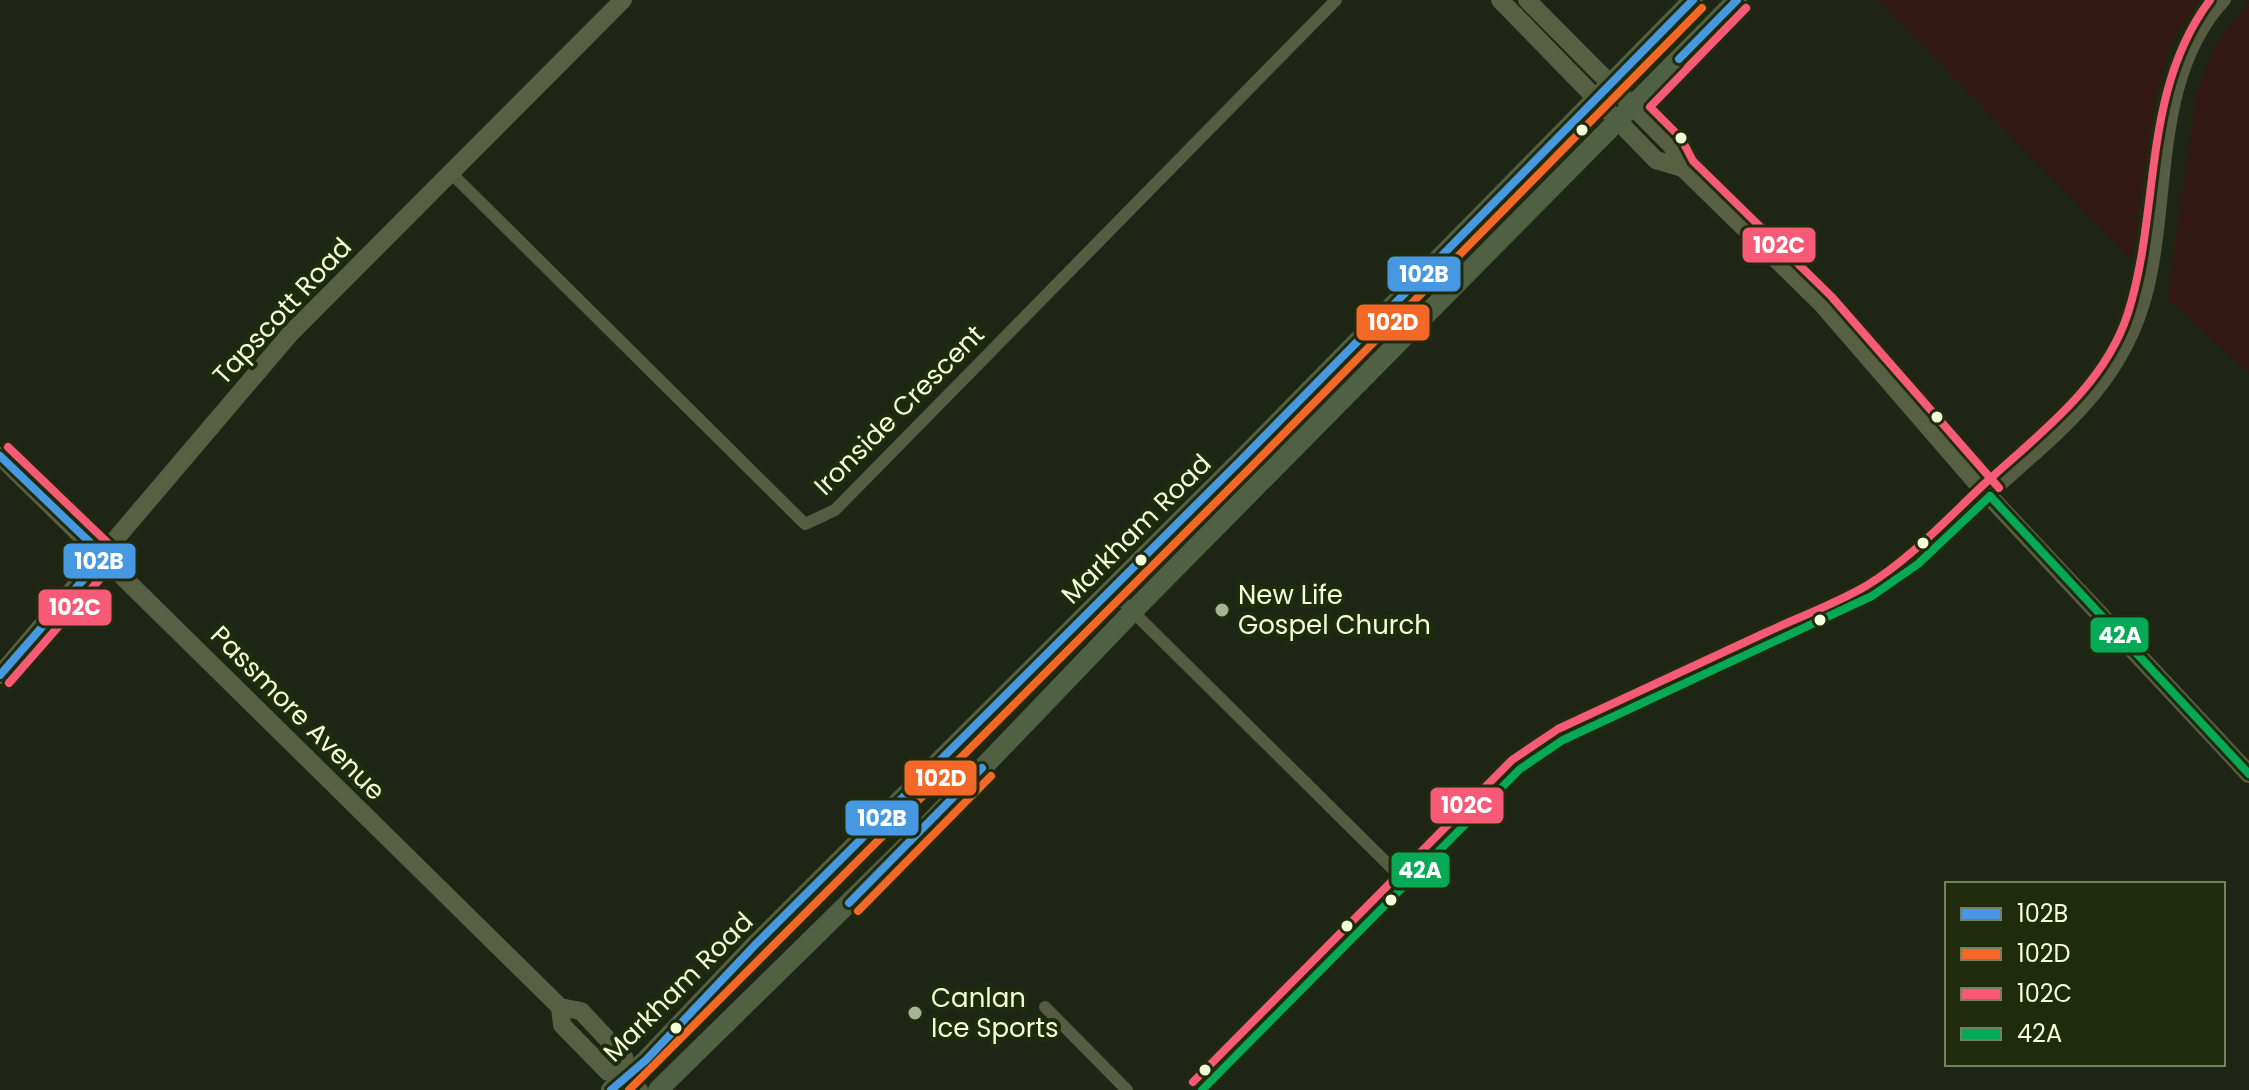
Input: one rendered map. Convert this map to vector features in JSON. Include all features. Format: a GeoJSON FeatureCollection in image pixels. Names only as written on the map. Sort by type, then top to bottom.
{"type":"FeatureCollection","features":[{"type":"Feature","properties":{"kind":"main road","name":"Markham Road"},"geometry":{"type":"LineString","coordinates":[[626,1086],[734,966],[1111,590],[1693,0]]}},
{"type":"Feature","properties":{"kind":"main road"},"geometry":{"type":"LineString","coordinates":[[658,1090],[921,832],[1133,611],[1737,0]]}},
{"type":"Feature","properties":{"kind":"street","name":"Tapscott Road"},"geometry":{"type":"LineString","coordinates":[[0,675],[290,334],[623,0]]}},
{"type":"Feature","properties":{"kind":"street","name":"Ironside Crescent"},"geometry":{"type":"LineString","coordinates":[[451,173],[805,524],[835,510],[1336,0]]}},
{"type":"Feature","properties":{"kind":"street"},"geometry":{"type":"LineString","coordinates":[[1500,0],[1595,101],[1656,160],[1683,168]]}},
{"type":"Feature","properties":{"kind":"street"},"geometry":{"type":"LineString","coordinates":[[1527,0],[1672,146],[1683,168],[1822,304],[1990,496],[2249,774]]}},
{"type":"Feature","properties":{"kind":"street"},"geometry":{"type":"LineString","coordinates":[[1202,1090],[1506,782],[1563,740],[1872,596],[1918,564],[2085,410],[2110,378],[2129,346],[2150,279],[2182,73],[2203,23],[2225,0]]}},
{"type":"Feature","properties":{"kind":"street","name":"Passmore Avenue"},"geometry":{"type":"LineString","coordinates":[[0,456],[560,1007],[562,1025],[626,1086]]}},
{"type":"Feature","properties":{"kind":"street"},"geometry":{"type":"LineString","coordinates":[[1111,590],[1406,882]]}},
{"type":"Feature","properties":{"kind":"street"},"geometry":{"type":"LineString","coordinates":[[1045,1007],[1127,1090]]}},
{"type":"Feature","properties":{"kind":"shaded area"},"geometry":{"type":"Polygon","coordinates":[[[1878,0],[2200,0],[2171,42],[2154,104],[2132,260],[1878,0]]]}},
{"type":"Feature","properties":{"kind":"shaded area"},"geometry":{"type":"Polygon","coordinates":[[[2249,1],[2249,373],[2167,298],[2197,90],[2216,44],[2249,1]]]}},
{"type":"Feature","properties":{"kind":"transit line","name":"102B"},"geometry":{"type":"LineString","coordinates":[[611,1090],[646,1060],[756,944],[1240,461],[1693,0]]}},
{"type":"Feature","properties":{"kind":"transit line","name":"102B"},"geometry":{"type":"LineString","coordinates":[[1679,59],[1737,0]]}},
{"type":"Feature","properties":{"kind":"transit line","name":"102C"},"geometry":{"type":"LineString","coordinates":[[1193,1082],[1512,760],[1558,729],[1829,605],[1882,576],[2066,409],[2103,365],[2128,313],[2145,233],[2162,112],[2188,36],[2210,0]]}},
{"type":"Feature","properties":{"kind":"transit line","name":"102D"},"geometry":{"type":"LineString","coordinates":[[629,1090],[1249,469],[1702,8]]}},
{"type":"Feature","properties":{"kind":"transit line","name":"102D"},"geometry":{"type":"LineString","coordinates":[[1688,67],[1746,8]]}},
{"type":"Feature","properties":{"kind":"transit line","name":"102C"},"geometry":{"type":"LineString","coordinates":[[1746,8],[1650,107],[1681,138],[1693,161],[1831,296],[1999,488]]}},
{"type":"Feature","properties":{"kind":"transit line","name":"102C"},"geometry":{"type":"LineString","coordinates":[[8,447],[112,547],[116,555],[113,564],[9,683]]}},
{"type":"Feature","properties":{"kind":"transit line","name":"102B"},"geometry":{"type":"LineString","coordinates":[[0,456],[104,556],[0,675]]}},
{"type":"Feature","properties":{"kind":"transit line","name":"42A"},"geometry":{"type":"LineString","coordinates":[[1990,496],[2249,774]]}},
{"type":"Feature","properties":{"kind":"transit line","name":"42A"},"geometry":{"type":"LineString","coordinates":[[1202,1090],[1520,769],[1563,740],[1872,596],[1918,564],[1990,496]]}},
{"type":"Feature","properties":{"kind":"transit line","name":"102B"},"geometry":{"type":"LineString","coordinates":[[849,903],[982,768]]}},
{"type":"Feature","properties":{"kind":"transit line","name":"102D"},"geometry":{"type":"LineString","coordinates":[[858,911],[991,776]]}},
{"type":"Feature","properties":{"kind":"place","name":"New Life Gospel Church"},"geometry":{"type":"Point","coordinates":[1222,610]}},
{"type":"Feature","properties":{"kind":"place","name":"Canlan Ice Sports"},"geometry":{"type":"Point","coordinates":[915,1013]}}]}
